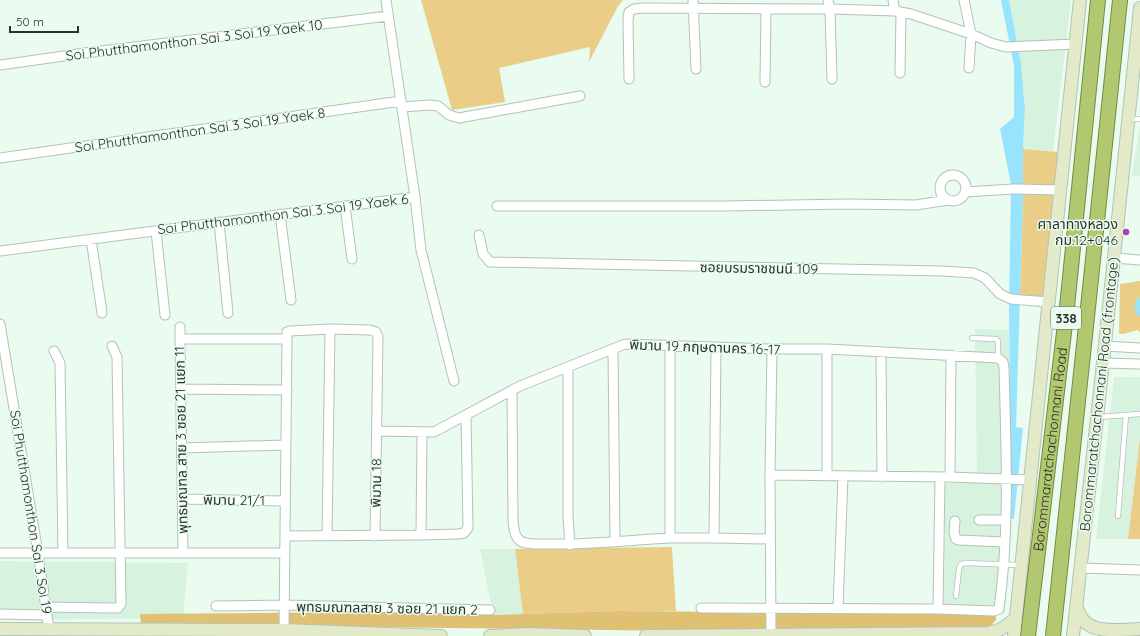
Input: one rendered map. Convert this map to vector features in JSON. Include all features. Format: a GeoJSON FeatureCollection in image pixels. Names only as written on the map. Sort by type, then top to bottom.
{"type":"FeatureCollection","features":[{"type":"Feature","properties":{"kind":"highway","name":"Borommaratchachonnani Road"},"geometry":{"type":"LineString","coordinates":[[1028,636],[1067,307],[1098,0]]}},
{"type":"Feature","properties":{"kind":"highway","name":"Borommaratchachonnani Road"},"geometry":{"type":"LineString","coordinates":[[1053,636],[1120,0]]}},
{"type":"Feature","properties":{"kind":"main road","name":"338"},"geometry":{"type":"LineString","coordinates":[[1014,636],[1022,565],[1025,479],[1049,302],[1080,0]]}},
{"type":"Feature","properties":{"kind":"main road","name":"Borommaratchachonnani Road (frontage)"},"geometry":{"type":"LineString","coordinates":[[1072,636],[1081,568],[1114,258],[1134,119],[1140,8]]}},
{"type":"Feature","properties":{"kind":"main road"},"geometry":{"type":"LineString","coordinates":[[1076,604],[1080,618],[1090,628],[1098,630],[1140,629]]}},
{"type":"Feature","properties":{"kind":"main road"},"geometry":{"type":"LineString","coordinates":[[646,636],[944,635],[994,632],[1008,626],[1016,618]]}},
{"type":"Feature","properties":{"kind":"main road"},"geometry":{"type":"LineString","coordinates":[[0,629],[284,630],[441,636]]}},
{"type":"Feature","properties":{"kind":"main road"},"geometry":{"type":"LineString","coordinates":[[490,636],[528,634],[585,636]]}},
{"type":"Feature","properties":{"kind":"street","name":"Soi Phutthamonthon Sai 3 Soi 19 Yaek 6"},"geometry":{"type":"LineString","coordinates":[[0,251],[415,197],[386,0]]}},
{"type":"Feature","properties":{"kind":"street"},"geometry":{"type":"LineString","coordinates":[[893,0],[898,12],[900,73]]}},
{"type":"Feature","properties":{"kind":"street"},"geometry":{"type":"LineString","coordinates":[[964,0],[971,34],[969,68]]}},
{"type":"Feature","properties":{"kind":"street"},"geometry":{"type":"LineString","coordinates":[[629,79],[629,12],[634,9],[642,8],[694,4],[752,9],[763,6],[829,5],[911,14],[1006,47],[1076,44]]}},
{"type":"Feature","properties":{"kind":"street"},"geometry":{"type":"LineString","coordinates":[[694,4],[696,69]]}},
{"type":"Feature","properties":{"kind":"street"},"geometry":{"type":"LineString","coordinates":[[829,5],[832,79]]}},
{"type":"Feature","properties":{"kind":"street"},"geometry":{"type":"LineString","coordinates":[[763,6],[765,82]]}},
{"type":"Feature","properties":{"kind":"street","name":"Soi Phutthamonthon Sai 3 Soi 19 Yaek 10"},"geometry":{"type":"LineString","coordinates":[[0,65],[93,52],[388,16]]}},
{"type":"Feature","properties":{"kind":"street","name":"Soi Phutthamonthon Sai 3 Soi 19 Yaek 8"},"geometry":{"type":"LineString","coordinates":[[0,158],[401,104],[438,106],[449,115],[459,118],[580,96]]}},
{"type":"Feature","properties":{"kind":"street"},"geometry":{"type":"LineString","coordinates":[[497,206],[916,205],[958,200],[965,192],[966,187],[961,178],[956,175],[945,177],[941,181],[940,192],[943,197],[948,200]]}},
{"type":"Feature","properties":{"kind":"street"},"geometry":{"type":"LineString","coordinates":[[965,192],[1061,190]]}},
{"type":"Feature","properties":{"kind":"street"},"geometry":{"type":"LineString","coordinates":[[415,197],[421,250],[454,381]]}},
{"type":"Feature","properties":{"kind":"street"},"geometry":{"type":"LineString","coordinates":[[345,206],[352,259]]}},
{"type":"Feature","properties":{"kind":"street"},"geometry":{"type":"LineString","coordinates":[[280,214],[291,300]]}},
{"type":"Feature","properties":{"kind":"street"},"geometry":{"type":"LineString","coordinates":[[219,222],[228,312]]}},
{"type":"Feature","properties":{"kind":"street"},"geometry":{"type":"LineString","coordinates":[[156,231],[165,315]]}},
{"type":"Feature","properties":{"kind":"street","name":"ซอยบรมราชชนนี 109"},"geometry":{"type":"LineString","coordinates":[[478,235],[483,254],[490,262],[942,271],[974,273],[985,278],[1000,294],[1011,299],[1049,302]]}},
{"type":"Feature","properties":{"kind":"street"},"geometry":{"type":"LineString","coordinates":[[91,239],[102,313]]}},
{"type":"Feature","properties":{"kind":"street"},"geometry":{"type":"LineString","coordinates":[[1114,258],[1140,260]]}},
{"type":"Feature","properties":{"kind":"street","name":"Soi Phutthamonthon Sai 3 Soi 19"},"geometry":{"type":"LineString","coordinates":[[0,324],[49,629]]}},
{"type":"Feature","properties":{"kind":"street"},"geometry":{"type":"LineString","coordinates":[[180,326],[180,339]]}},
{"type":"Feature","properties":{"kind":"street"},"geometry":{"type":"LineString","coordinates":[[284,630],[287,332],[293,330],[330,329],[327,536]]}},
{"type":"Feature","properties":{"kind":"street","name":"พิมาน 18"},"geometry":{"type":"LineString","coordinates":[[330,329],[370,330],[376,332],[378,337],[378,431],[375,536]]}},
{"type":"Feature","properties":{"kind":"street","name":"พุทธมณฑล สาย 3 ซอย 21 แยก 11"},"geometry":{"type":"LineString","coordinates":[[183,553],[180,339],[287,339]]}},
{"type":"Feature","properties":{"kind":"street","name":"พิมาน 19 กฤษดานคร 16-17"},"geometry":{"type":"LineString","coordinates":[[378,431],[434,432],[512,391],[624,344],[772,349],[827,349],[951,355],[1001,360]]}},
{"type":"Feature","properties":{"kind":"street"},"geometry":{"type":"LineString","coordinates":[[0,614],[118,608],[121,604],[117,357],[112,346]]}},
{"type":"Feature","properties":{"kind":"street"},"geometry":{"type":"LineString","coordinates":[[670,346],[670,538]]}},
{"type":"Feature","properties":{"kind":"street"},"geometry":{"type":"LineString","coordinates":[[1104,346],[1140,348]]}},
{"type":"Feature","properties":{"kind":"street"},"geometry":{"type":"LineString","coordinates":[[714,538],[716,347]]}},
{"type":"Feature","properties":{"kind":"street"},"geometry":{"type":"LineString","coordinates":[[613,349],[615,541]]}},
{"type":"Feature","properties":{"kind":"street"},"geometry":{"type":"LineString","coordinates":[[770,635],[772,349]]}},
{"type":"Feature","properties":{"kind":"street"},"geometry":{"type":"LineString","coordinates":[[827,349],[827,476]]}},
{"type":"Feature","properties":{"kind":"street"},"geometry":{"type":"LineString","coordinates":[[54,351],[60,363],[63,553]]}},
{"type":"Feature","properties":{"kind":"street"},"geometry":{"type":"LineString","coordinates":[[881,352],[882,477]]}},
{"type":"Feature","properties":{"kind":"street"},"geometry":{"type":"LineString","coordinates":[[950,477],[951,355]]}},
{"type":"Feature","properties":{"kind":"street"},"geometry":{"type":"LineString","coordinates":[[701,608],[938,609],[994,611],[999,609],[1003,564],[1007,479],[1004,368],[1001,360]]}},
{"type":"Feature","properties":{"kind":"street"},"geometry":{"type":"LineString","coordinates":[[1103,363],[1140,364]]}},
{"type":"Feature","properties":{"kind":"street"},"geometry":{"type":"LineString","coordinates":[[568,367],[568,516],[570,545]]}},
{"type":"Feature","properties":{"kind":"street"},"geometry":{"type":"LineString","coordinates":[[181,389],[286,390]]}},
{"type":"Feature","properties":{"kind":"street"},"geometry":{"type":"LineString","coordinates":[[512,391],[513,520],[517,538],[522,542],[529,544],[570,545],[670,538],[770,539]]}},
{"type":"Feature","properties":{"kind":"street"},"geometry":{"type":"LineString","coordinates":[[286,536],[375,536],[464,533],[468,528],[466,415]]}},
{"type":"Feature","properties":{"kind":"street"},"geometry":{"type":"LineString","coordinates":[[421,535],[422,432]]}},
{"type":"Feature","properties":{"kind":"street"},"geometry":{"type":"LineString","coordinates":[[182,448],[286,445]]}},
{"type":"Feature","properties":{"kind":"street"},"geometry":{"type":"LineString","coordinates":[[770,475],[1025,479]]}},
{"type":"Feature","properties":{"kind":"street"},"geometry":{"type":"LineString","coordinates":[[838,609],[843,476]]}},
{"type":"Feature","properties":{"kind":"street"},"geometry":{"type":"LineString","coordinates":[[938,609],[940,477]]}},
{"type":"Feature","properties":{"kind":"street","name":"พิมาน 21/1"},"geometry":{"type":"LineString","coordinates":[[182,499],[286,501]]}},
{"type":"Feature","properties":{"kind":"street"},"geometry":{"type":"LineString","coordinates":[[979,520],[1005,520]]}},
{"type":"Feature","properties":{"kind":"street"},"geometry":{"type":"LineString","coordinates":[[955,521],[954,532],[956,539],[1004,542]]}},
{"type":"Feature","properties":{"kind":"street"},"geometry":{"type":"LineString","coordinates":[[0,553],[285,553]]}},
{"type":"Feature","properties":{"kind":"street"},"geometry":{"type":"LineString","coordinates":[[1081,568],[1140,570]]}},
{"type":"Feature","properties":{"kind":"street","name":"พุทธมณฑลสาย 3 ซอย 21 แยก 2"},"geometry":{"type":"LineString","coordinates":[[216,606],[284,605],[490,610]]}},
{"type":"Feature","properties":{"kind":"lane"},"geometry":{"type":"LineString","coordinates":[[972,338],[996,339],[998,341],[1001,360]]}},
{"type":"Feature","properties":{"kind":"lane"},"geometry":{"type":"LineString","coordinates":[[1097,417],[1140,414]]}},
{"type":"Feature","properties":{"kind":"lane"},"geometry":{"type":"LineString","coordinates":[[1118,516],[1126,415]]}},
{"type":"Feature","properties":{"kind":"lane"},"geometry":{"type":"LineString","coordinates":[[956,596],[961,564],[1022,565]]}},
{"type":"Feature","properties":{"kind":"shaded area"},"geometry":{"type":"Polygon","coordinates":[[[421,0],[623,0],[618,6],[589,62],[590,47],[499,68],[505,102],[452,110],[421,0]]]}},
{"type":"Feature","properties":{"kind":"shaded area"},"geometry":{"type":"Polygon","coordinates":[[[1009,0],[1071,0],[1053,151],[1023,149],[1025,109],[1021,63],[1009,0]]]}},
{"type":"Feature","properties":{"kind":"shaded area"},"geometry":{"type":"Polygon","coordinates":[[[1140,126],[1140,176],[1132,176],[1140,126]]]}},
{"type":"Feature","properties":{"kind":"shaded area"},"geometry":{"type":"Polygon","coordinates":[[[1023,149],[1059,152],[1044,297],[1020,296],[1023,149]]]}},
{"type":"Feature","properties":{"kind":"shaded area"},"geometry":{"type":"Polygon","coordinates":[[[1140,281],[1140,332],[1137,330],[1119,334],[1120,284],[1140,281]]]}},
{"type":"Feature","properties":{"kind":"shaded area"},"geometry":{"type":"Polygon","coordinates":[[[975,329],[1009,330],[1011,519],[1004,614],[944,613],[945,483],[977,482],[975,329]]]}},
{"type":"Feature","properties":{"kind":"shaded area"},"geometry":{"type":"Polygon","coordinates":[[[1114,377],[1140,377],[1140,438],[1128,539],[1096,539],[1114,377]]]}},
{"type":"Feature","properties":{"kind":"shaded area"},"geometry":{"type":"Polygon","coordinates":[[[1140,438],[1140,539],[1128,539],[1140,438]]]}},
{"type":"Feature","properties":{"kind":"shaded area"},"geometry":{"type":"Polygon","coordinates":[[[672,547],[676,611],[523,614],[515,549],[672,547]]]}},
{"type":"Feature","properties":{"kind":"shaded area"},"geometry":{"type":"Polygon","coordinates":[[[480,549],[515,549],[523,614],[493,615],[480,549]]]}},
{"type":"Feature","properties":{"kind":"shaded area"},"geometry":{"type":"Polygon","coordinates":[[[0,561],[188,563],[183,618],[0,620],[0,561]]]}},
{"type":"Feature","properties":{"kind":"shaded area"},"geometry":{"type":"Polygon","coordinates":[[[617,611],[996,614],[996,620],[986,630],[681,631],[141,624],[140,614],[355,612],[493,615],[617,611]]]}},
{"type":"Feature","properties":{"kind":"water"},"geometry":{"type":"Polygon","coordinates":[[[1001,0],[1009,0],[1021,63],[1025,109],[1016,427],[1023,428],[1014,519],[1011,519],[1009,310],[1011,184],[1000,129],[1014,117],[1014,66],[1001,0]]]}},
{"type":"Feature","properties":{"kind":"water"},"geometry":{"type":"Polygon","coordinates":[[[1140,297],[1140,317],[1135,311],[1135,302],[1140,297]]]}},
{"type":"Feature","properties":{"kind":"place","name":"ศาลาทางหลวง กม.12+046"},"geometry":{"type":"Point","coordinates":[1126,232]}}]}
